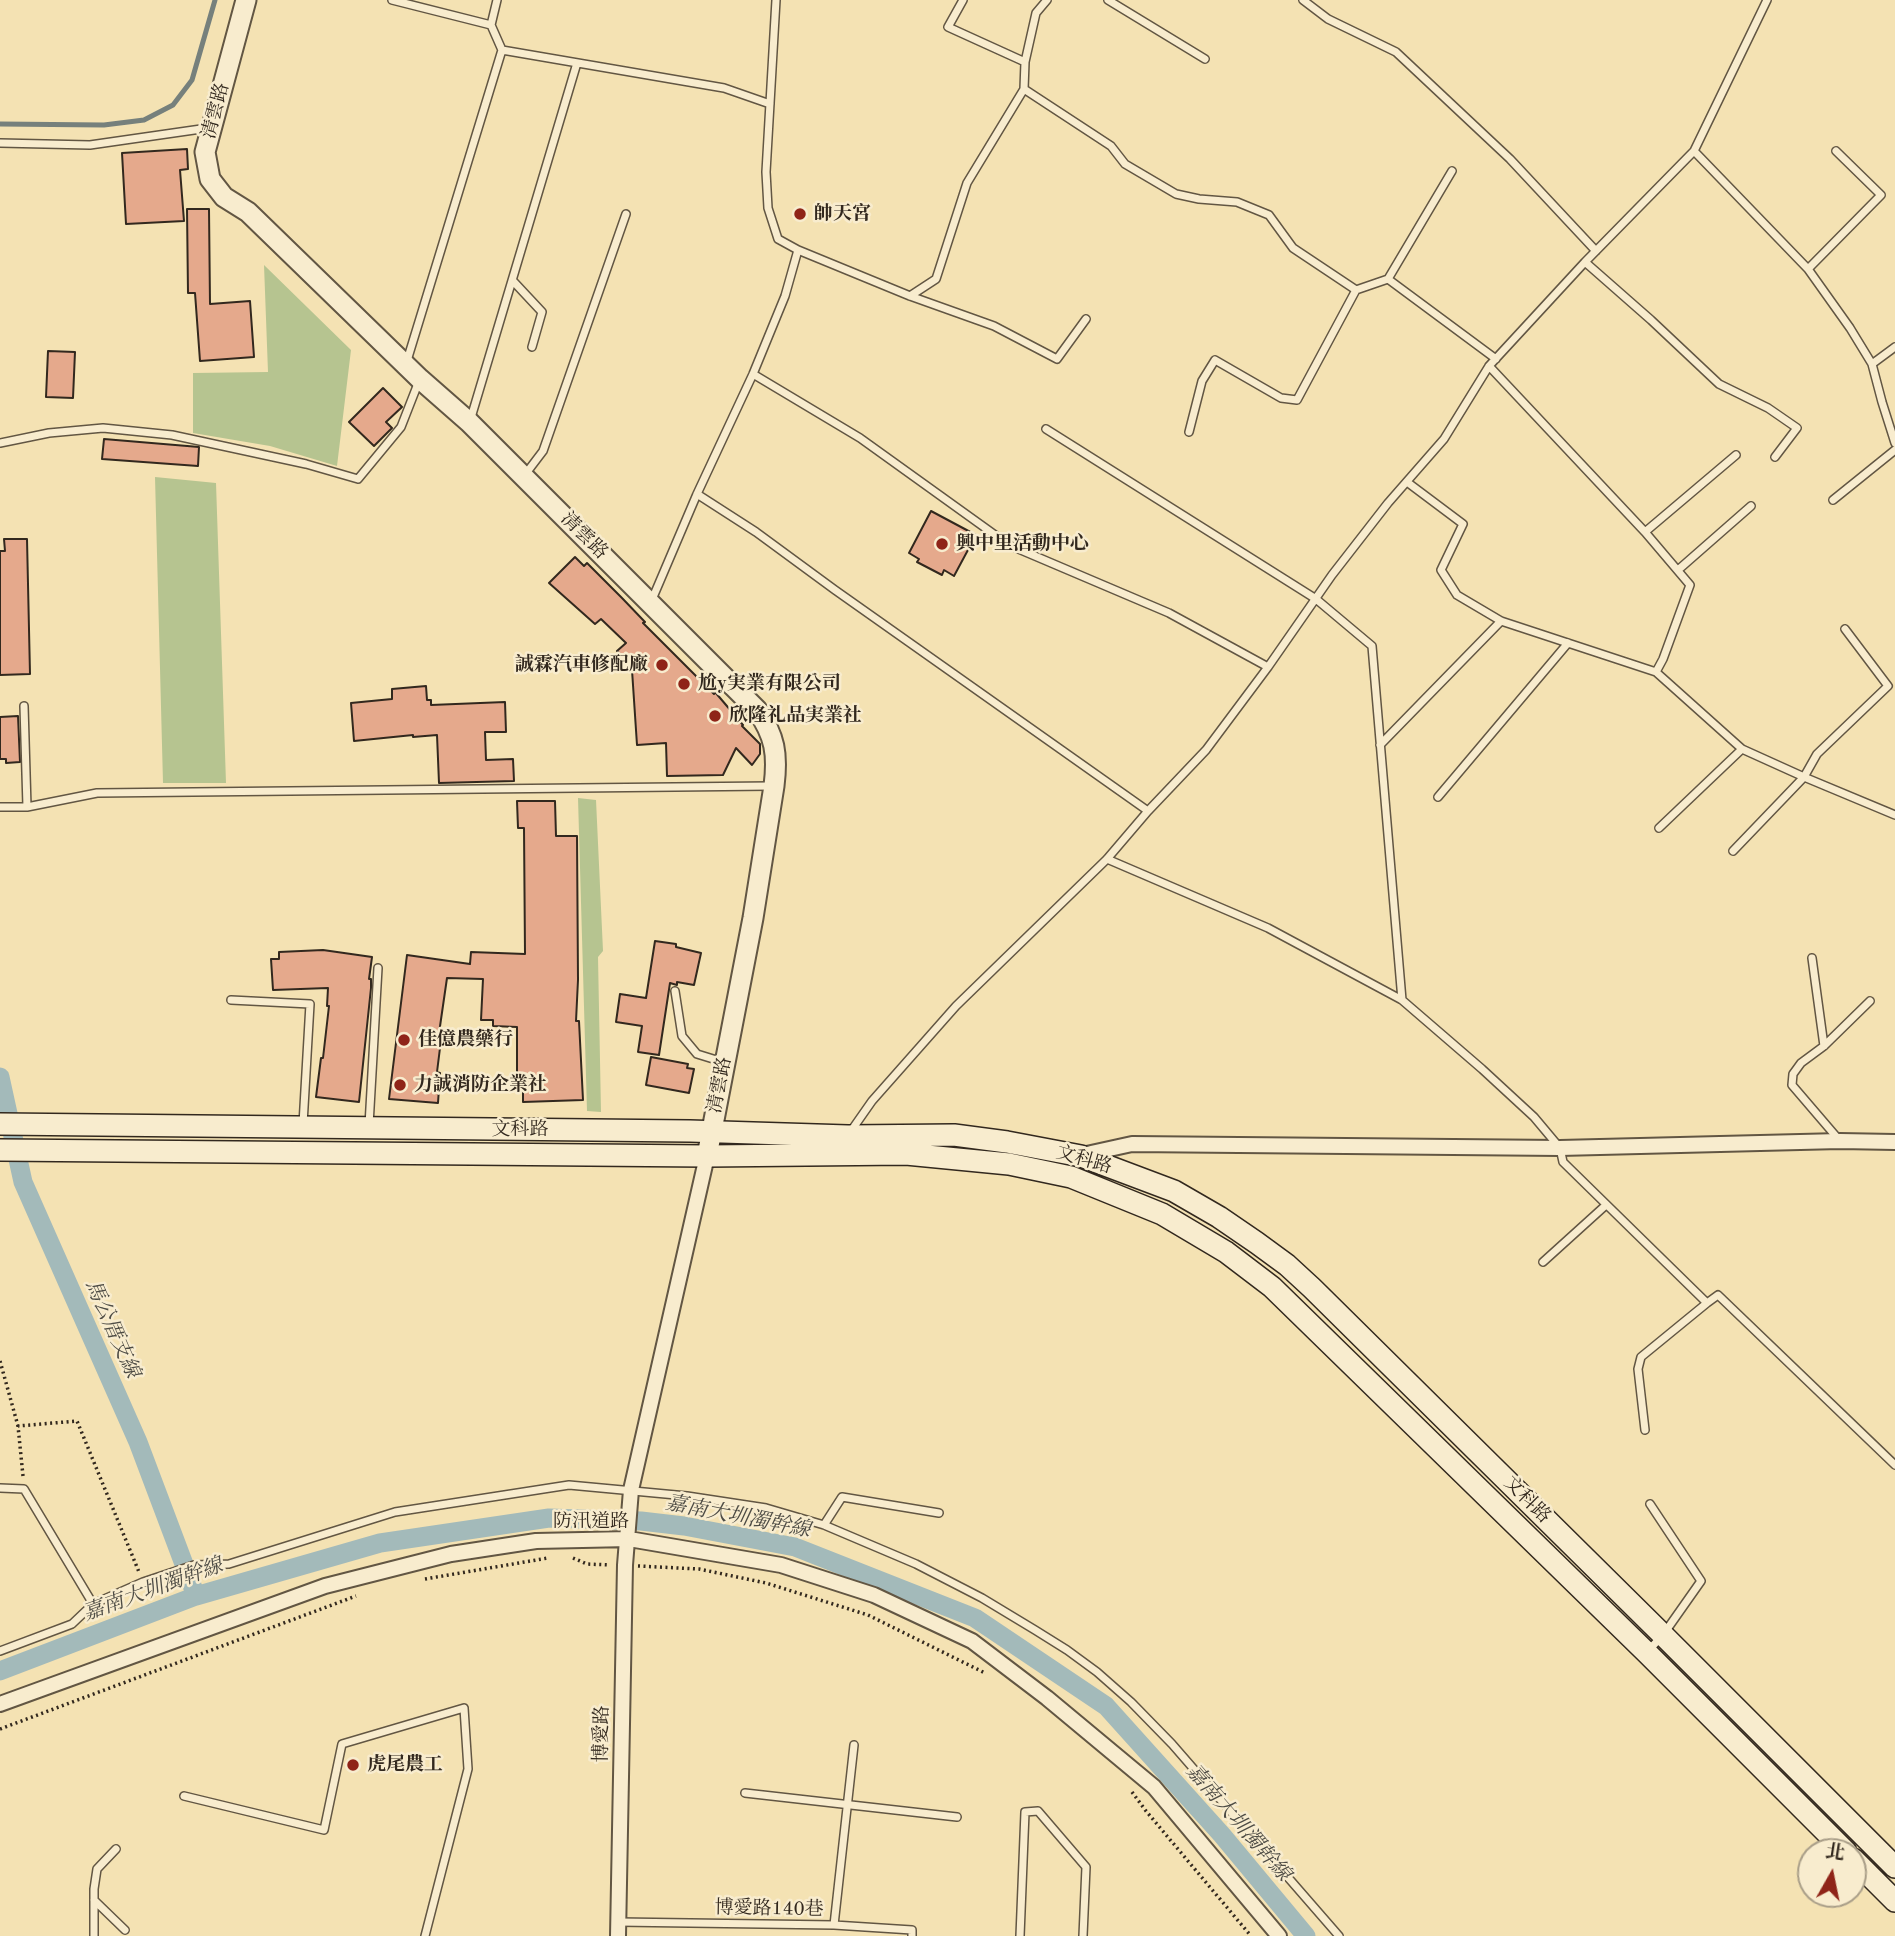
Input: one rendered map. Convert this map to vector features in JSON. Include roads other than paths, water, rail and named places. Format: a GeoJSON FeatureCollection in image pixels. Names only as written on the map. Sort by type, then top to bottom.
{"type":"FeatureCollection","features":[{"type":"Feature","properties":{"kind":"main road","name":"文科路"},"geometry":{"type":"LineString","coordinates":[[0,1124],[848,1136],[954,1135],[1082,1156],[1174,1191],[1219,1217],[1287,1265],[1312,1288],[1895,1867]]}},
{"type":"Feature","properties":{"kind":"main road","name":"文科路"},"geometry":{"type":"LineString","coordinates":[[0,1150],[707,1156],[906,1154],[1009,1164],[1071,1177],[1162,1214],[1206,1239],[1272,1287],[1647,1653],[1832,1838]]}},
{"type":"Feature","properties":{"kind":"main road"},"geometry":{"type":"LineString","coordinates":[[1474,1484],[1493,1467]]}},
{"type":"Feature","properties":{"kind":"main road"},"geometry":{"type":"LineString","coordinates":[[1867,1873],[1895,1901]]}},
{"type":"Feature","properties":{"kind":"street","name":"清雲路"},"geometry":{"type":"LineString","coordinates":[[246,0],[205,152],[210,179],[224,197],[248,212],[413,372],[469,422],[651,602],[757,710],[768,726],[774,742],[774,786],[707,1156]]}},
{"type":"Feature","properties":{"kind":"street"},"geometry":{"type":"LineString","coordinates":[[1071,1177],[1082,1156],[1132,1144],[1560,1148],[1895,1142]]}},
{"type":"Feature","properties":{"kind":"street"},"geometry":{"type":"LineString","coordinates":[[630,1496],[707,1156]]}},
{"type":"Feature","properties":{"kind":"street","name":"博愛路"},"geometry":{"type":"LineString","coordinates":[[618,1929],[625,1565],[630,1496]]}},
{"type":"Feature","properties":{"kind":"street","name":"防汛道路"},"geometry":{"type":"LineString","coordinates":[[0,1704],[325,1586],[451,1554],[536,1541],[626,1536],[782,1565],[874,1595],[972,1641],[1047,1698],[1154,1787],[1279,1936]]}},
{"type":"Feature","properties":{"kind":"lane"},"geometry":{"type":"LineString","coordinates":[[392,0],[491,25]]}},
{"type":"Feature","properties":{"kind":"lane"},"geometry":{"type":"LineString","coordinates":[[0,443],[48,433],[103,428],[172,435],[306,464],[358,479],[401,427],[413,372],[502,50],[491,25],[497,0]]}},
{"type":"Feature","properties":{"kind":"lane"},"geometry":{"type":"LineString","coordinates":[[776,0],[766,173],[768,208],[778,239],[798,250],[911,296],[994,326],[1057,359],[1086,319]]}},
{"type":"Feature","properties":{"kind":"lane"},"geometry":{"type":"LineString","coordinates":[[963,0],[948,27],[1025,62]]}},
{"type":"Feature","properties":{"kind":"lane"},"geometry":{"type":"LineString","coordinates":[[911,296],[936,279],[967,183],[1024,89],[1025,62],[1036,13],[1047,0]]}},
{"type":"Feature","properties":{"kind":"lane"},"geometry":{"type":"LineString","coordinates":[[1108,0],[1205,59]]}},
{"type":"Feature","properties":{"kind":"lane"},"geometry":{"type":"LineString","coordinates":[[1303,0],[1328,19],[1396,52],[1510,159],[1596,251]]}},
{"type":"Feature","properties":{"kind":"lane"},"geometry":{"type":"LineString","coordinates":[[835,1155],[872,1101],[956,1006],[1107,859],[1206,750],[1364,534],[1444,439],[1489,366],[1585,262],[1694,151],[1768,0]]}},
{"type":"Feature","properties":{"kind":"lane"},"geometry":{"type":"LineString","coordinates":[[502,50],[724,89],[770,104]]}},
{"type":"Feature","properties":{"kind":"lane"},"geometry":{"type":"LineString","coordinates":[[469,422],[577,63]]}},
{"type":"Feature","properties":{"kind":"lane"},"geometry":{"type":"LineString","coordinates":[[1024,89],[1111,146],[1125,164],[1176,194],[1237,202],[1269,215],[1293,248],[1356,290]]}},
{"type":"Feature","properties":{"kind":"lane"},"geometry":{"type":"LineString","coordinates":[[0,144],[90,145],[211,127]]}},
{"type":"Feature","properties":{"kind":"lane"},"geometry":{"type":"LineString","coordinates":[[1694,151],[1808,269],[1850,328],[1872,363],[1895,443]]}},
{"type":"Feature","properties":{"kind":"lane"},"geometry":{"type":"LineString","coordinates":[[1808,269],[1881,195],[1836,151]]}},
{"type":"Feature","properties":{"kind":"lane"},"geometry":{"type":"LineString","coordinates":[[1189,432],[1202,381],[1215,360],[1280,398],[1297,400],[1356,290],[1388,279],[1452,171]]}},
{"type":"Feature","properties":{"kind":"lane"},"geometry":{"type":"LineString","coordinates":[[524,476],[543,451],[626,214]]}},
{"type":"Feature","properties":{"kind":"lane"},"geometry":{"type":"LineString","coordinates":[[651,602],[696,494],[753,374],[785,296],[798,250]]}},
{"type":"Feature","properties":{"kind":"lane"},"geometry":{"type":"LineString","coordinates":[[1585,262],[1719,384],[1768,408],[1797,428],[1775,457]]}},
{"type":"Feature","properties":{"kind":"lane"},"geometry":{"type":"LineString","coordinates":[[1388,279],[1496,359]]}},
{"type":"Feature","properties":{"kind":"lane"},"geometry":{"type":"LineString","coordinates":[[513,281],[542,312],[533,347]]}},
{"type":"Feature","properties":{"kind":"lane"},"geometry":{"type":"LineString","coordinates":[[1872,363],[1895,347]]}},
{"type":"Feature","properties":{"kind":"lane"},"geometry":{"type":"LineString","coordinates":[[1489,366],[1690,585],[1656,671]]}},
{"type":"Feature","properties":{"kind":"lane"},"geometry":{"type":"LineString","coordinates":[[753,374],[860,438],[1009,545],[1169,613],[1268,667]]}},
{"type":"Feature","properties":{"kind":"lane"},"geometry":{"type":"LineString","coordinates":[[1046,429],[1316,599],[1372,646],[1402,1000]]}},
{"type":"Feature","properties":{"kind":"lane"},"geometry":{"type":"LineString","coordinates":[[1833,500],[1895,450]]}},
{"type":"Feature","properties":{"kind":"lane"},"geometry":{"type":"LineString","coordinates":[[1645,533],[1736,455]]}},
{"type":"Feature","properties":{"kind":"lane"},"geometry":{"type":"LineString","coordinates":[[1407,482],[1463,524],[1441,570],[1457,595],[1501,621],[1656,671],[1742,749],[1895,815]]}},
{"type":"Feature","properties":{"kind":"lane"},"geometry":{"type":"LineString","coordinates":[[696,494],[756,532],[1148,811]]}},
{"type":"Feature","properties":{"kind":"lane"},"geometry":{"type":"LineString","coordinates":[[1678,570],[1751,506]]}},
{"type":"Feature","properties":{"kind":"lane"},"geometry":{"type":"LineString","coordinates":[[1380,745],[1501,621]]}},
{"type":"Feature","properties":{"kind":"lane"},"geometry":{"type":"LineString","coordinates":[[1733,851],[1804,777],[1817,754],[1888,686],[1845,629]]}},
{"type":"Feature","properties":{"kind":"lane"},"geometry":{"type":"LineString","coordinates":[[1438,797],[1569,643]]}},
{"type":"Feature","properties":{"kind":"lane"},"geometry":{"type":"LineString","coordinates":[[24,706],[27,807]]}},
{"type":"Feature","properties":{"kind":"lane"},"geometry":{"type":"LineString","coordinates":[[1659,828],[1742,749]]}},
{"type":"Feature","properties":{"kind":"lane"},"geometry":{"type":"LineString","coordinates":[[0,807],[27,807],[97,793],[774,786]]}},
{"type":"Feature","properties":{"kind":"lane"},"geometry":{"type":"LineString","coordinates":[[1107,859],[1268,928],[1402,1000],[1534,1117],[1560,1148],[1563,1162],[1707,1303]]}},
{"type":"Feature","properties":{"kind":"lane"},"geometry":{"type":"LineString","coordinates":[[1812,958],[1824,1046]]}},
{"type":"Feature","properties":{"kind":"lane"},"geometry":{"type":"LineString","coordinates":[[369,1129],[378,968]]}},
{"type":"Feature","properties":{"kind":"lane"},"geometry":{"type":"LineString","coordinates":[[675,991],[682,1037],[697,1054],[724,1062]]}},
{"type":"Feature","properties":{"kind":"lane"},"geometry":{"type":"LineString","coordinates":[[231,1000],[310,1004],[303,1128]]}},
{"type":"Feature","properties":{"kind":"lane"},"geometry":{"type":"LineString","coordinates":[[1840,1141],[1792,1085],[1793,1074],[1801,1063],[1824,1046],[1870,1001]]}},
{"type":"Feature","properties":{"kind":"lane"},"geometry":{"type":"LineString","coordinates":[[1543,1262],[1605,1205]]}},
{"type":"Feature","properties":{"kind":"lane"},"geometry":{"type":"LineString","coordinates":[[1645,1430],[1638,1369],[1642,1357],[1718,1294],[1895,1465]]}},
{"type":"Feature","properties":{"kind":"lane"},"geometry":{"type":"LineString","coordinates":[[0,1651],[72,1624],[93,1604],[143,1582],[194,1565],[229,1564],[395,1512],[569,1485],[630,1496],[687,1496],[766,1508],[824,1525],[916,1564],[982,1598],[1067,1650],[1097,1672],[1172,1744],[1339,1936]]}},
{"type":"Feature","properties":{"kind":"lane"},"geometry":{"type":"LineString","coordinates":[[0,1488],[24,1489],[93,1604]]}},
{"type":"Feature","properties":{"kind":"lane"},"geometry":{"type":"LineString","coordinates":[[824,1525],[842,1497],[939,1513]]}},
{"type":"Feature","properties":{"kind":"lane"},"geometry":{"type":"LineString","coordinates":[[1647,1653],[1701,1581],[1650,1504]]}},
{"type":"Feature","properties":{"kind":"lane"},"geometry":{"type":"LineString","coordinates":[[184,1796],[324,1830],[342,1744],[464,1708],[468,1769],[425,1936]]}},
{"type":"Feature","properties":{"kind":"lane"},"geometry":{"type":"LineString","coordinates":[[834,1926],[854,1745]]}},
{"type":"Feature","properties":{"kind":"lane"},"geometry":{"type":"LineString","coordinates":[[745,1793],[957,1817]]}},
{"type":"Feature","properties":{"kind":"lane"},"geometry":{"type":"LineString","coordinates":[[1020,1936],[1025,1811],[1038,1811],[1086,1867],[1083,1936]]}},
{"type":"Feature","properties":{"kind":"lane"},"geometry":{"type":"LineString","coordinates":[[94,1936],[97,1869],[116,1850]]}},
{"type":"Feature","properties":{"kind":"lane"},"geometry":{"type":"LineString","coordinates":[[94,1900],[125,1930]]}},
{"type":"Feature","properties":{"kind":"lane","name":"博愛路140巷"},"geometry":{"type":"LineString","coordinates":[[618,1929],[834,1926],[912,1930],[912,1936]]}},
{"type":"Feature","properties":{"kind":"waterway"},"geometry":{"type":"LineString","coordinates":[[0,124],[104,125],[144,120],[173,105],[192,80],[215,0]]}},
{"type":"Feature","properties":{"kind":"waterway","name":"馬公厝支線"},"geometry":{"type":"LineString","coordinates":[[0,1077],[23,1182],[138,1442],[196,1596]]}},
{"type":"Feature","properties":{"kind":"waterway","name":"嘉南大圳濁幹線"},"geometry":{"type":"LineString","coordinates":[[0,1671],[196,1596],[380,1543],[549,1518],[641,1521],[684,1526],[795,1547],[975,1618],[1106,1706],[1222,1835],[1306,1936]]}},
{"type":"Feature","properties":{"kind":"place","name":"帥天宮"},"geometry":{"type":"Point","coordinates":[800,214]}},
{"type":"Feature","properties":{"kind":"place","name":"興中里活動中心"},"geometry":{"type":"Point","coordinates":[942,544]}},
{"type":"Feature","properties":{"kind":"place","name":"誠霖汽車修配廠"},"geometry":{"type":"Point","coordinates":[662,665]}},
{"type":"Feature","properties":{"kind":"place","name":"尬y実業有限公司"},"geometry":{"type":"Point","coordinates":[684,684]}},
{"type":"Feature","properties":{"kind":"place","name":"欣隆礼品実業社"},"geometry":{"type":"Point","coordinates":[715,716]}},
{"type":"Feature","properties":{"kind":"place","name":"佳億農藥行"},"geometry":{"type":"Point","coordinates":[404,1040]}},
{"type":"Feature","properties":{"kind":"place","name":"力誠消防企業社"},"geometry":{"type":"Point","coordinates":[400,1085]}},
{"type":"Feature","properties":{"kind":"place","name":"虎尾農工"},"geometry":{"type":"Point","coordinates":[353,1765]}}]}
